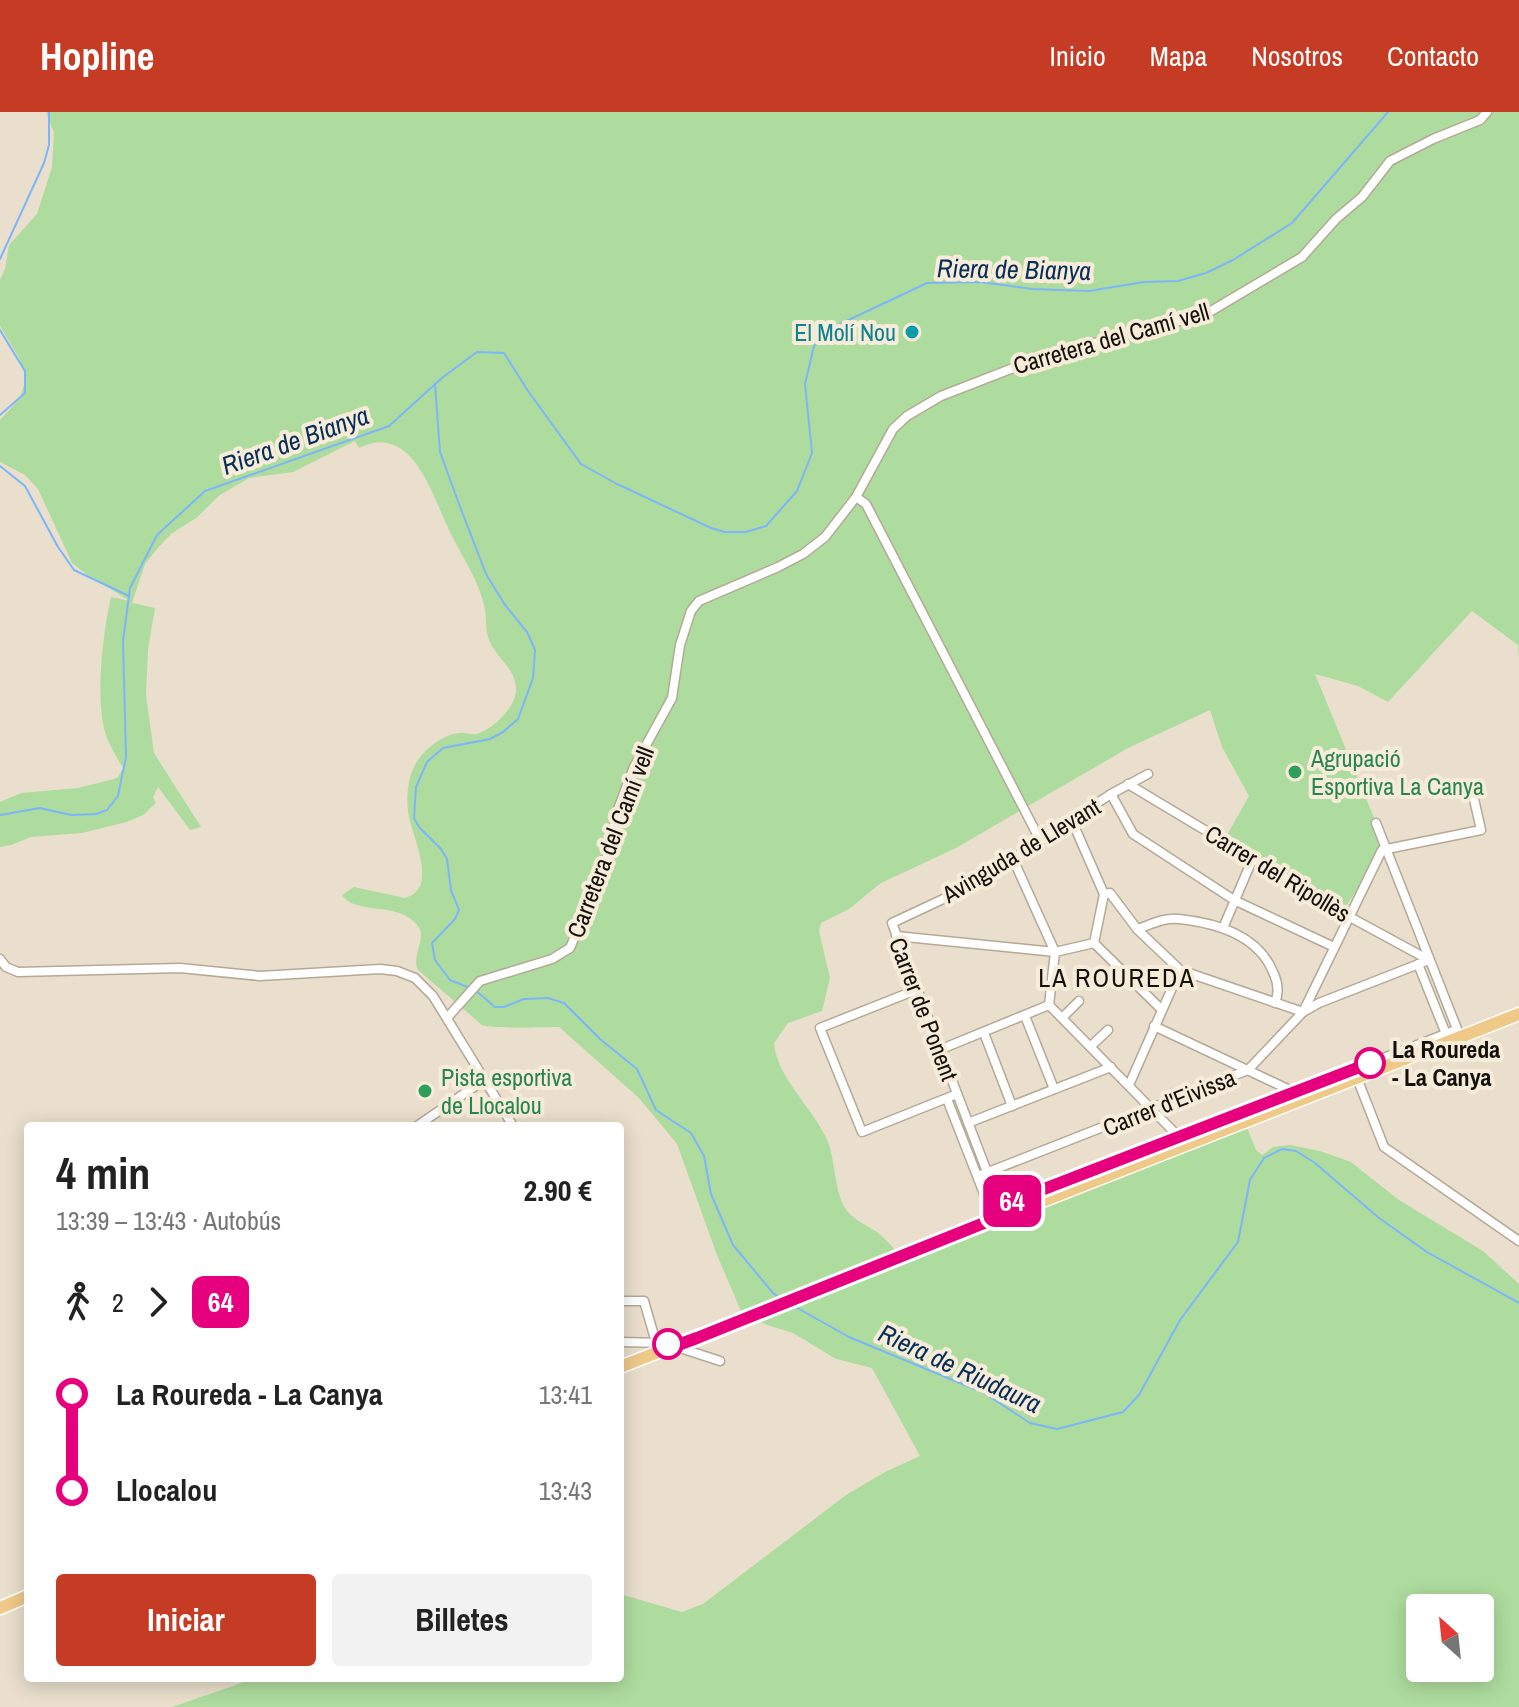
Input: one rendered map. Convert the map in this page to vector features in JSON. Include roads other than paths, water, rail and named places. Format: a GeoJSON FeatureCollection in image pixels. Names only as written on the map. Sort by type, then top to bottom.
{"type":"FeatureCollection","features":[{"type":"Feature","properties":{"kind":"main road"},"geometry":{"type":"LineString","coordinates":[[624,1365],[658,1347],[675,1346],[815,1291],[991,1211],[1357,1078],[1458,1034],[1519,1014]]}},
{"type":"Feature","properties":{"kind":"main road"},"geometry":{"type":"LineString","coordinates":[[0,1608],[24,1598]]}},
{"type":"Feature","properties":{"kind":"street","name":"Carretera del Camí vell"},"geometry":{"type":"LineString","coordinates":[[447,1018],[480,981],[552,959],[570,948],[605,865],[617,812],[634,767],[672,698],[680,645],[691,611],[699,601],[803,554],[825,537],[856,497],[893,429],[907,416],[941,396],[1030,361],[1206,314],[1302,257],[1336,219],[1362,197],[1390,161],[1480,120],[1487,112]]}},
{"type":"Feature","properties":{"kind":"street"},"geometry":{"type":"LineString","coordinates":[[856,497],[866,504],[1040,840]]}},
{"type":"Feature","properties":{"kind":"street","name":"Avinguda de Llevant"},"geometry":{"type":"LineString","coordinates":[[892,923],[973,885],[1111,794],[1148,774]]}},
{"type":"Feature","properties":{"kind":"street","name":"Carrer del Ripollès"},"geometry":{"type":"LineString","coordinates":[[1128,784],[1348,916],[1429,960]]}},
{"type":"Feature","properties":{"kind":"street"},"geometry":{"type":"LineString","coordinates":[[1104,894],[1110,893],[1114,897],[1137,929],[1180,970],[1303,1012],[1382,850],[1481,830],[1472,790]]}},
{"type":"Feature","properties":{"kind":"street"},"geometry":{"type":"LineString","coordinates":[[1111,794],[1133,834],[1234,900],[1334,947]]}},
{"type":"Feature","properties":{"kind":"street"},"geometry":{"type":"LineString","coordinates":[[1072,821],[1104,894],[1094,943]]}},
{"type":"Feature","properties":{"kind":"street"},"geometry":{"type":"LineString","coordinates":[[991,1211],[1446,1034],[1458,1034],[1376,823]]}},
{"type":"Feature","properties":{"kind":"street"},"geometry":{"type":"LineString","coordinates":[[1223,928],[1253,858]]}},
{"type":"Feature","properties":{"kind":"street"},"geometry":{"type":"LineString","coordinates":[[1013,859],[1055,952],[1049,1005]]}},
{"type":"Feature","properties":{"kind":"street"},"geometry":{"type":"LineString","coordinates":[[1137,929],[1166,919],[1179,919],[1223,928],[1245,938],[1260,949],[1276,977],[1278,994],[1275,1003]]}},
{"type":"Feature","properties":{"kind":"street","name":"Carrer de Ponent"},"geometry":{"type":"LineString","coordinates":[[892,923],[968,1123],[991,1211]]}},
{"type":"Feature","properties":{"kind":"street"},"geometry":{"type":"LineString","coordinates":[[896,936],[1055,952],[1094,943]]}},
{"type":"Feature","properties":{"kind":"street"},"geometry":{"type":"LineString","coordinates":[[1094,943],[1162,1010]]}},
{"type":"Feature","properties":{"kind":"street"},"geometry":{"type":"LineString","coordinates":[[0,959],[6,967],[18,972],[180,968],[260,976],[356,969],[397,971],[415,978],[425,987],[447,1018],[508,1122]]}},
{"type":"Feature","properties":{"kind":"street","name":"Carrer d'Eivissa"},"geometry":{"type":"LineString","coordinates":[[983,1175],[1248,1070],[1303,1012],[1429,960]]}},
{"type":"Feature","properties":{"kind":"street"},"geometry":{"type":"LineString","coordinates":[[1418,964],[1446,1034]]}},
{"type":"Feature","properties":{"kind":"street"},"geometry":{"type":"LineString","coordinates":[[1129,1085],[1180,970]]}},
{"type":"Feature","properties":{"kind":"street"},"geometry":{"type":"LineString","coordinates":[[916,990],[820,1028],[862,1132],[947,1099]]}},
{"type":"Feature","properties":{"kind":"street"},"geometry":{"type":"LineString","coordinates":[[1063,1017],[1079,1001]]}},
{"type":"Feature","properties":{"kind":"street"},"geometry":{"type":"LineString","coordinates":[[939,1050],[1049,1005]]}},
{"type":"Feature","properties":{"kind":"street"},"geometry":{"type":"LineString","coordinates":[[1049,1005],[1179,1137]]}},
{"type":"Feature","properties":{"kind":"street"},"geometry":{"type":"LineString","coordinates":[[1025,1016],[1054,1089]]}},
{"type":"Feature","properties":{"kind":"street"},"geometry":{"type":"LineString","coordinates":[[1154,1026],[1294,1092]]}},
{"type":"Feature","properties":{"kind":"street"},"geometry":{"type":"LineString","coordinates":[[1091,1046],[1108,1030]]}},
{"type":"Feature","properties":{"kind":"street"},"geometry":{"type":"LineString","coordinates":[[984,1033],[1012,1106]]}},
{"type":"Feature","properties":{"kind":"street"},"geometry":{"type":"LineString","coordinates":[[968,1123],[1111,1067]]}},
{"type":"Feature","properties":{"kind":"street"},"geometry":{"type":"LineString","coordinates":[[1357,1078],[1384,1147],[1519,1241]]}},
{"type":"Feature","properties":{"kind":"street"},"geometry":{"type":"LineString","coordinates":[[423,1122],[484,1080]]}},
{"type":"Feature","properties":{"kind":"street","name":"Carrer de Ponent"},"geometry":{"type":"LineString","coordinates":[[957,1094],[947,1099],[1000,1206]]}},
{"type":"Feature","properties":{"kind":"street"},"geometry":{"type":"LineString","coordinates":[[624,1301],[644,1301],[658,1347],[624,1343]]}},
{"type":"Feature","properties":{"kind":"street"},"geometry":{"type":"LineString","coordinates":[[675,1346],[720,1361]]}},
{"type":"Feature","properties":{"kind":"waterway"},"geometry":{"type":"LineString","coordinates":[[0,259],[44,163],[49,145],[49,112]]}},
{"type":"Feature","properties":{"kind":"waterway","name":"Riera de Bianya"},"geometry":{"type":"LineString","coordinates":[[0,815],[40,808],[71,815],[96,814],[107,810],[118,796],[126,757],[123,641],[130,588],[157,535],[205,491],[389,426],[443,377],[477,352],[504,353],[581,464],[711,528],[746,532],[766,526],[797,491],[812,453],[805,384],[814,346],[840,324],[927,283],[980,282],[1032,289],[1089,291],[1144,282],[1178,281],[1206,273],[1292,223],[1388,112]]}},
{"type":"Feature","properties":{"kind":"waterway"},"geometry":{"type":"LineString","coordinates":[[0,330],[25,371],[25,393],[0,415]]}},
{"type":"Feature","properties":{"kind":"waterway","name":"Riera de Riudaura"},"geometry":{"type":"LineString","coordinates":[[435,384],[440,452],[459,504],[486,574],[527,632],[535,650],[533,678],[518,719],[490,739],[443,748],[427,762],[416,787],[414,818],[447,859],[451,890],[459,910],[455,919],[432,943],[435,960],[450,980],[470,988]]}},
{"type":"Feature","properties":{"kind":"waterway"},"geometry":{"type":"LineString","coordinates":[[0,466],[25,486],[74,570],[129,596]]}},
{"type":"Feature","properties":{"kind":"waterway","name":"Riera de Riudaura"},"geometry":{"type":"LineString","coordinates":[[475,990],[495,1007],[524,999],[548,998],[564,1003],[600,1039],[637,1069],[656,1110],[691,1133],[704,1156],[711,1194],[733,1245],[780,1298]]}},
{"type":"Feature","properties":{"kind":"waterway","name":"Riera de Riudaura"},"geometry":{"type":"LineString","coordinates":[[792,1305],[849,1337],[984,1393],[1030,1423],[1057,1429],[1123,1412],[1139,1395],[1180,1320],[1238,1242],[1250,1180],[1264,1158],[1282,1149],[1296,1151],[1315,1163],[1379,1218],[1427,1252],[1519,1303]]}},
{"type":"Feature","properties":{"kind":"place","name":"El Molí Nou"},"geometry":{"type":"Point","coordinates":[912,332]}},
{"type":"Feature","properties":{"kind":"place","name":"Agrupació Esportiva La Canya"},"geometry":{"type":"Point","coordinates":[1295,772]}},
{"type":"Feature","properties":{"kind":"place","name":"La Roureda - La Canya"},"geometry":{"type":"Point","coordinates":[1370,1063]}},
{"type":"Feature","properties":{"kind":"place","name":"Pista esportiva de Llocalou"},"geometry":{"type":"Point","coordinates":[425,1091]}},
{"type":"Feature","properties":{"kind":"district","name":"LA ROUREDA"},"geometry":{"type":"Point","coordinates":[1117,977]}}]}
